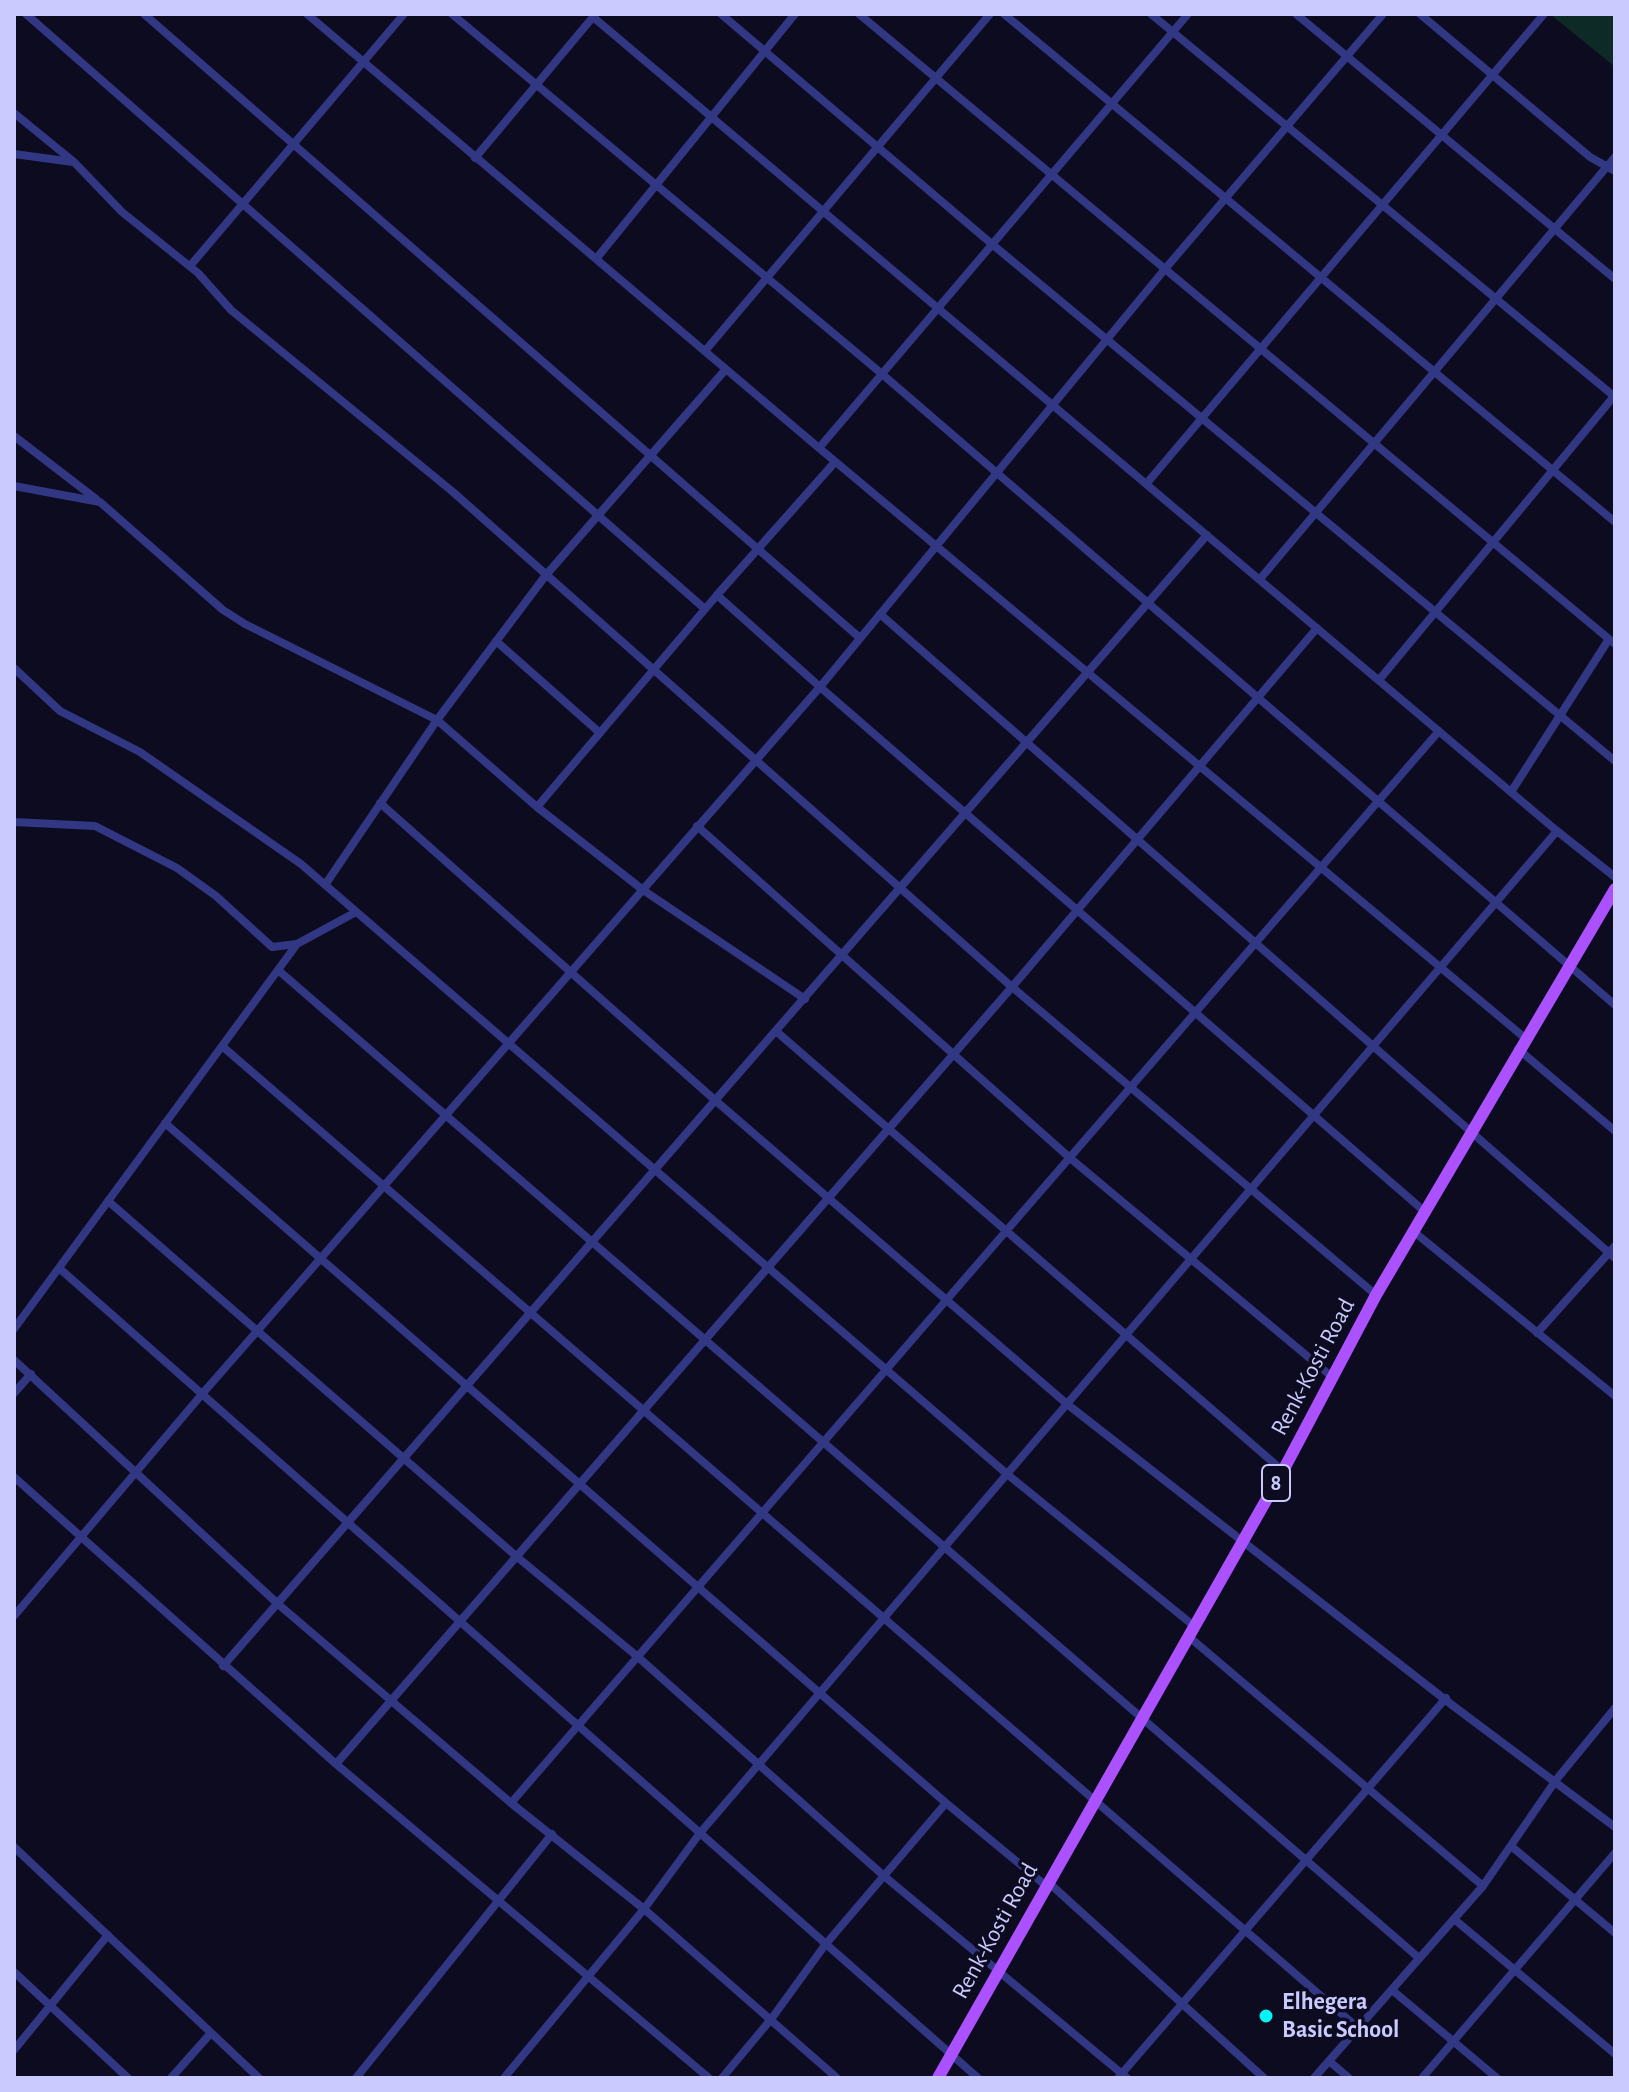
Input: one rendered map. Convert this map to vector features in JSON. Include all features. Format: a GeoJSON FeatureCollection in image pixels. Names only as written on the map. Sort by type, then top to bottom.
{"type":"FeatureCollection","features":[{"type":"Feature","properties":{"kind":"main road","name":"Renk-Kosti Road"},"geometry":{"type":"LineString","coordinates":[[938,2078],[1283,1471],[1376,1295],[1568,963],[1615,889]]}},
{"type":"Feature","properties":{"kind":"street"},"geometry":{"type":"LineString","coordinates":[[26,14],[705,609]]}},
{"type":"Feature","properties":{"kind":"street"},"geometry":{"type":"LineString","coordinates":[[144,14],[860,638]]}},
{"type":"Feature","properties":{"kind":"street"},"geometry":{"type":"LineString","coordinates":[[307,14],[1439,970],[1615,1131]]}},
{"type":"Feature","properties":{"kind":"street"},"geometry":{"type":"LineString","coordinates":[[190,266],[404,14]]}},
{"type":"Feature","properties":{"kind":"street"},"geometry":{"type":"LineString","coordinates":[[452,14],[882,374],[1615,1005]]}},
{"type":"Feature","properties":{"kind":"street"},"geometry":{"type":"LineString","coordinates":[[721,14],[1106,340],[1615,761]]}},
{"type":"Feature","properties":{"kind":"street"},"geometry":{"type":"LineString","coordinates":[[596,259],[795,14]]}},
{"type":"Feature","properties":{"kind":"street"},"geometry":{"type":"LineString","coordinates":[[859,14],[1612,641],[1511,792]]}},
{"type":"Feature","properties":{"kind":"street"},"geometry":{"type":"LineString","coordinates":[[705,351],[990,14]]}},
{"type":"Feature","properties":{"kind":"street"},"geometry":{"type":"LineString","coordinates":[[1004,14],[1615,522]]}},
{"type":"Feature","properties":{"kind":"street"},"geometry":{"type":"LineString","coordinates":[[1151,14],[1615,396],[1379,680]]}},
{"type":"Feature","properties":{"kind":"street"},"geometry":{"type":"LineString","coordinates":[[819,448],[1188,14]]}},
{"type":"Feature","properties":{"kind":"street"},"geometry":{"type":"LineString","coordinates":[[1296,14],[1615,279]]}},
{"type":"Feature","properties":{"kind":"street"},"geometry":{"type":"LineString","coordinates":[[14,1616],[203,1393],[820,687],[1165,269],[1383,14]]}},
{"type":"Feature","properties":{"kind":"street"},"geometry":{"type":"LineString","coordinates":[[1420,14],[1590,157],[1612,168]]}},
{"type":"Feature","properties":{"kind":"street"},"geometry":{"type":"LineString","coordinates":[[1147,483],[1319,276],[1544,14]]}},
{"type":"Feature","properties":{"kind":"street"},"geometry":{"type":"LineString","coordinates":[[475,158],[594,15],[823,212],[1615,877]]}},
{"type":"Feature","properties":{"kind":"street"},"geometry":{"type":"LineString","coordinates":[[14,113],[74,162],[122,212],[190,266],[231,310],[373,424],[1012,987],[1376,1295]]}},
{"type":"Feature","properties":{"kind":"street"},"geometry":{"type":"LineString","coordinates":[[14,154],[74,162]]}},
{"type":"Feature","properties":{"kind":"street"},"geometry":{"type":"LineString","coordinates":[[1260,579],[1555,229],[1612,168],[1615,157]]}},
{"type":"Feature","properties":{"kind":"street"},"geometry":{"type":"LineString","coordinates":[[325,885],[437,720],[546,575],[726,369]]}},
{"type":"Feature","properties":{"kind":"street"},"geometry":{"type":"LineString","coordinates":[[14,436],[100,502],[234,617],[437,720],[537,807],[643,890],[805,999]]}},
{"type":"Feature","properties":{"kind":"street"},"geometry":{"type":"LineString","coordinates":[[537,807],[835,462]]}},
{"type":"Feature","properties":{"kind":"street"},"geometry":{"type":"LineString","coordinates":[[14,486],[100,502]]}},
{"type":"Feature","properties":{"kind":"street"},"geometry":{"type":"LineString","coordinates":[[223,1666],[1089,675],[1207,535]]}},
{"type":"Feature","properties":{"kind":"street"},"geometry":{"type":"LineString","coordinates":[[717,595],[1424,1211]]}},
{"type":"Feature","properties":{"kind":"street"},"geometry":{"type":"LineString","coordinates":[[880,614],[1372,1047],[1613,1252],[1537,1333]]}},
{"type":"Feature","properties":{"kind":"street"},"geometry":{"type":"LineString","coordinates":[[336,1764],[1012,987],[1317,628]]}},
{"type":"Feature","properties":{"kind":"street"},"geometry":{"type":"LineString","coordinates":[[496,641],[600,733]]}},
{"type":"Feature","properties":{"kind":"street"},"geometry":{"type":"LineString","coordinates":[[14,668],[60,711],[153,760],[229,811],[325,885],[1483,1886]]}},
{"type":"Feature","properties":{"kind":"street"},"geometry":{"type":"LineString","coordinates":[[511,1803],[1439,731]]}},
{"type":"Feature","properties":{"kind":"street"},"geometry":{"type":"LineString","coordinates":[[380,803],[716,1101],[1067,1404],[1615,1827]]}},
{"type":"Feature","properties":{"kind":"street"},"geometry":{"type":"LineString","coordinates":[[14,822],[95,826],[177,868],[216,896],[272,947],[297,944],[356,912]]}},
{"type":"Feature","properties":{"kind":"street"},"geometry":{"type":"LineString","coordinates":[[697,826],[1070,1158],[1331,1376]]}},
{"type":"Feature","properties":{"kind":"street"},"geometry":{"type":"LineString","coordinates":[[504,2078],[644,1909],[700,1833],[1557,831]]}},
{"type":"Feature","properties":{"kind":"street"},"geometry":{"type":"LineString","coordinates":[[14,1329],[297,944]]}},
{"type":"Feature","properties":{"kind":"street"},"geometry":{"type":"LineString","coordinates":[[278,970],[822,1445],[1419,1958]]}},
{"type":"Feature","properties":{"kind":"street"},"geometry":{"type":"LineString","coordinates":[[777,1032],[1283,1471]]}},
{"type":"Feature","properties":{"kind":"street"},"geometry":{"type":"LineString","coordinates":[[222,1046],[882,1620],[1095,1799],[1358,2028]]}},
{"type":"Feature","properties":{"kind":"street"},"geometry":{"type":"LineString","coordinates":[[165,1123],[946,1803],[1046,1884],[1183,2003],[1264,2078]]}},
{"type":"Feature","properties":{"kind":"street"},"geometry":{"type":"LineString","coordinates":[[108,1201],[404,1460],[638,1657],[884,1876],[1122,2076],[1446,1698]]}},
{"type":"Feature","properties":{"kind":"street"},"geometry":{"type":"LineString","coordinates":[[1413,1231],[1615,1396]]}},
{"type":"Feature","properties":{"kind":"street"},"geometry":{"type":"LineString","coordinates":[[59,1268],[978,2078]]}},
{"type":"Feature","properties":{"kind":"street"},"geometry":{"type":"LineString","coordinates":[[14,1360],[278,1604],[511,1803],[644,1909],[837,2078]]}},
{"type":"Feature","properties":{"kind":"street"},"geometry":{"type":"LineString","coordinates":[[14,1393],[31,1374]]}},
{"type":"Feature","properties":{"kind":"street"},"geometry":{"type":"LineString","coordinates":[[14,1477],[336,1764],[590,1974],[709,2078]]}},
{"type":"Feature","properties":{"kind":"street"},"geometry":{"type":"LineString","coordinates":[[1314,2078],[1483,1886],[1556,1780],[1615,1708]]}},
{"type":"Feature","properties":{"kind":"street"},"geometry":{"type":"LineString","coordinates":[[722,2078],[772,2018],[825,1945],[946,1803]]}},
{"type":"Feature","properties":{"kind":"street"},"geometry":{"type":"LineString","coordinates":[[356,2078],[552,1834]]}},
{"type":"Feature","properties":{"kind":"street"},"geometry":{"type":"LineString","coordinates":[[1511,1846],[1615,1933]]}},
{"type":"Feature","properties":{"kind":"street"},"geometry":{"type":"LineString","coordinates":[[14,1847],[259,2078]]}},
{"type":"Feature","properties":{"kind":"street"},"geometry":{"type":"LineString","coordinates":[[1422,2078],[1615,1853]]}},
{"type":"Feature","properties":{"kind":"street"},"geometry":{"type":"LineString","coordinates":[[1454,1919],[1615,2054]]}},
{"type":"Feature","properties":{"kind":"street"},"geometry":{"type":"LineString","coordinates":[[14,2050],[108,1935]]}},
{"type":"Feature","properties":{"kind":"street"},"geometry":{"type":"LineString","coordinates":[[14,1972],[128,2078]]}},
{"type":"Feature","properties":{"kind":"street"},"geometry":{"type":"LineString","coordinates":[[1392,1990],[1497,2078]]}},
{"type":"Feature","properties":{"kind":"street"},"geometry":{"type":"LineString","coordinates":[[171,2078],[211,2033]]}},
{"type":"Feature","properties":{"kind":"street"},"geometry":{"type":"LineString","coordinates":[[1329,2061],[1349,2078]]}},
{"type":"Feature","properties":{"kind":"green space"},"geometry":{"type":"Polygon","coordinates":[[[1550,14],[1615,14],[1615,67],[1550,14]]]}},
{"type":"Feature","properties":{"kind":"place","name":"Elhegera Basic School"},"geometry":{"type":"Point","coordinates":[1266,2016]}}]}
